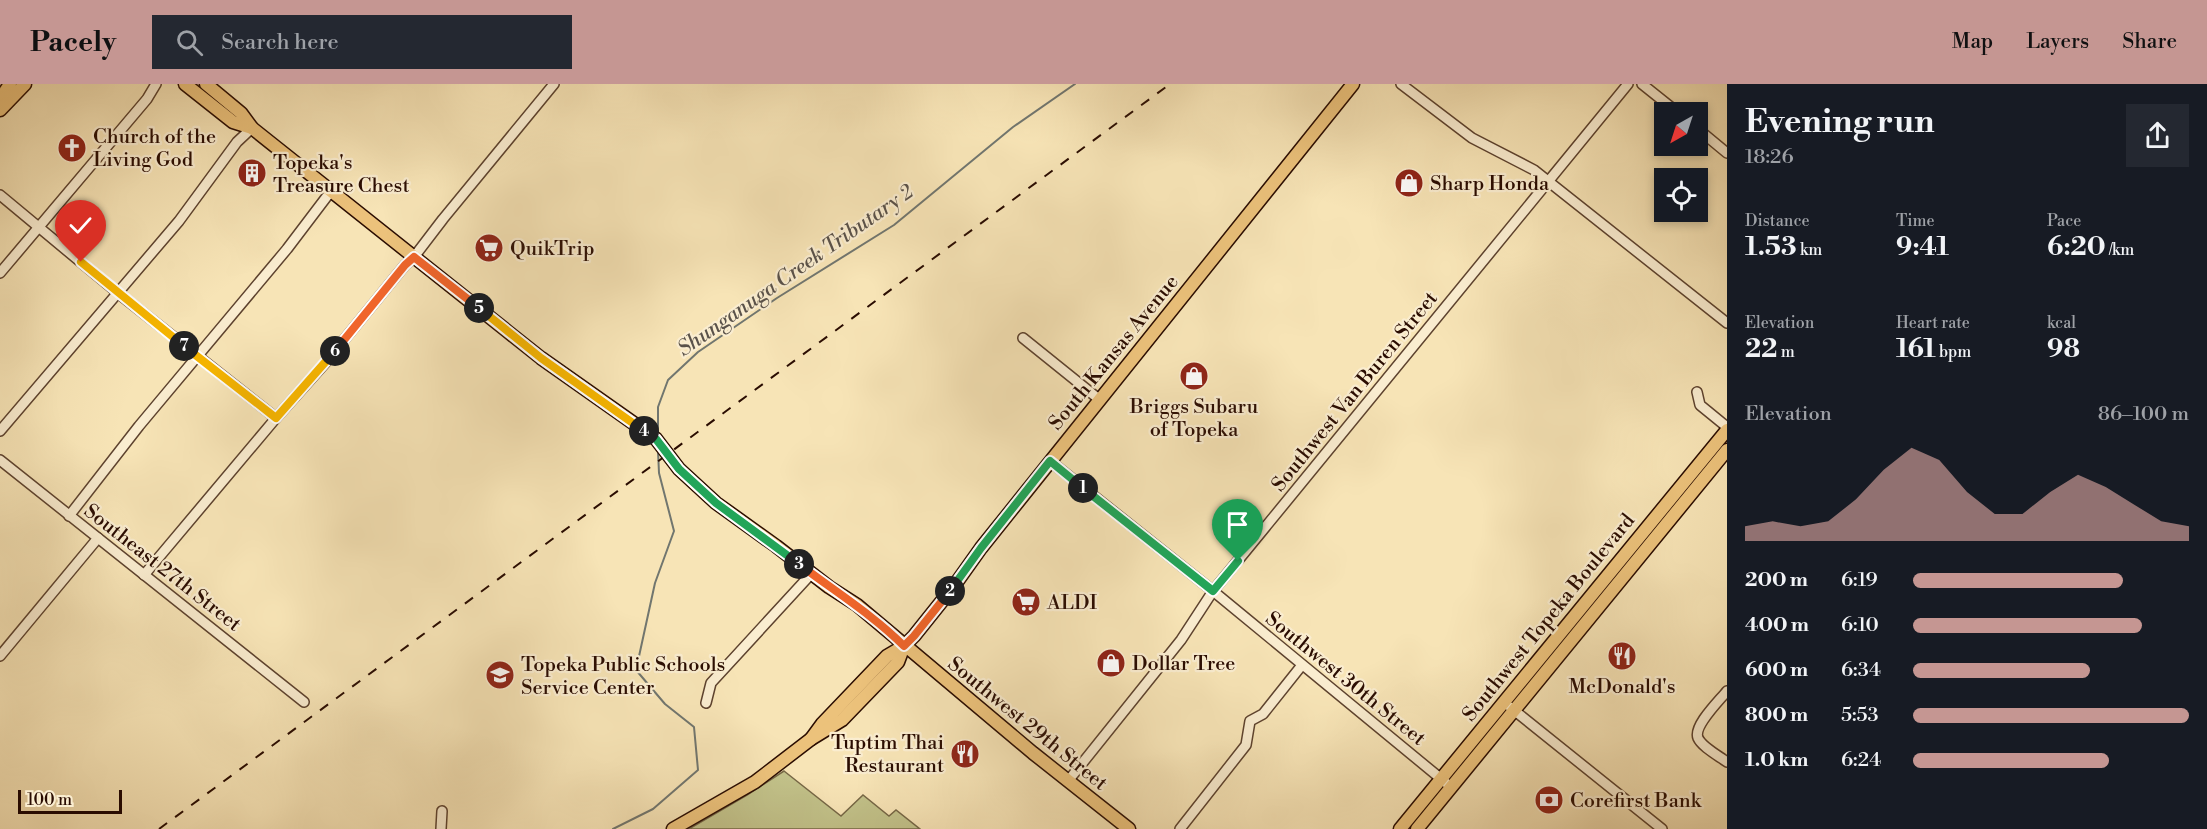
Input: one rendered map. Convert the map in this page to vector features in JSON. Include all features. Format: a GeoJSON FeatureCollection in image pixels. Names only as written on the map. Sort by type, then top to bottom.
{"type":"FeatureCollection","features":[{"type":"Feature","properties":{"kind":"main road"},"geometry":{"type":"LineString","coordinates":[[0,99],[10,84]]}},
{"type":"Feature","properties":{"kind":"main road"},"geometry":{"type":"LineString","coordinates":[[0,110],[25,84]]}},
{"type":"Feature","properties":{"kind":"main road"},"geometry":{"type":"LineString","coordinates":[[185,84],[233,122],[252,128]]}},
{"type":"Feature","properties":{"kind":"main road"},"geometry":{"type":"LineString","coordinates":[[206,84],[241,113],[252,128]]}},
{"type":"Feature","properties":{"kind":"main road","name":"South Kansas Avenue"},"geometry":{"type":"LineString","coordinates":[[673,829],[755,782],[811,739],[822,724],[887,656],[904,646],[914,636],[1050,461],[1353,84]]}},
{"type":"Feature","properties":{"kind":"main road","name":"Southwest 29th Street"},"geometry":{"type":"LineString","coordinates":[[252,128],[541,358],[656,439],[679,469],[716,503],[836,593],[857,606],[1129,829]]}},
{"type":"Feature","properties":{"kind":"main road","name":"Southwest Topeka Boulevard"},"geometry":{"type":"LineString","coordinates":[[1400,829],[1514,710],[1629,570],[1727,428]]}},
{"type":"Feature","properties":{"kind":"main road","name":"Southwest Topeka Boulevard"},"geometry":{"type":"LineString","coordinates":[[1417,829],[1446,783],[1504,702],[1619,561],[1727,450]]}},
{"type":"Feature","properties":{"kind":"main road"},"geometry":{"type":"LineString","coordinates":[[1619,561],[1629,570]]}},
{"type":"Feature","properties":{"kind":"street"},"geometry":{"type":"LineString","coordinates":[[0,273],[142,105],[156,84]]}},
{"type":"Feature","properties":{"kind":"street"},"geometry":{"type":"LineString","coordinates":[[144,575],[414,257],[555,84]]}},
{"type":"Feature","properties":{"kind":"street"},"geometry":{"type":"LineString","coordinates":[[1401,84],[1472,138],[1521,161],[1549,181],[1727,323]]}},
{"type":"Feature","properties":{"kind":"street","name":"Southwest Van Buren Street"},"geometry":{"type":"LineString","coordinates":[[1068,781],[1181,640],[1213,591],[1628,84]]}},
{"type":"Feature","properties":{"kind":"street"},"geometry":{"type":"LineString","coordinates":[[1642,84],[1664,102]]}},
{"type":"Feature","properties":{"kind":"street"},"geometry":{"type":"LineString","coordinates":[[0,431],[179,220],[237,142],[252,128]]}},
{"type":"Feature","properties":{"kind":"street"},"geometry":{"type":"LineString","coordinates":[[1708,137],[1727,153]]}},
{"type":"Feature","properties":{"kind":"street"},"geometry":{"type":"LineString","coordinates":[[69,516],[139,426],[287,249],[331,191]]}},
{"type":"Feature","properties":{"kind":"street"},"geometry":{"type":"LineString","coordinates":[[0,195],[197,357],[276,418]]}},
{"type":"Feature","properties":{"kind":"street"},"geometry":{"type":"LineString","coordinates":[[1023,338],[1100,400]]}},
{"type":"Feature","properties":{"kind":"street"},"geometry":{"type":"LineString","coordinates":[[1697,392],[1700,405],[1727,428]]}},
{"type":"Feature","properties":{"kind":"street","name":"Southeast 27th Street"},"geometry":{"type":"LineString","coordinates":[[0,460],[304,702]]}},
{"type":"Feature","properties":{"kind":"street","name":"Southwest 30th Street"},"geometry":{"type":"LineString","coordinates":[[1050,461],[1213,591],[1446,783]]}},
{"type":"Feature","properties":{"kind":"street"},"geometry":{"type":"LineString","coordinates":[[0,657],[98,538]]}},
{"type":"Feature","properties":{"kind":"street"},"geometry":{"type":"LineString","coordinates":[[706,703],[711,683],[812,573]]}},
{"type":"Feature","properties":{"kind":"street"},"geometry":{"type":"LineString","coordinates":[[1180,829],[1246,745],[1250,722],[1263,714],[1302,665]]}},
{"type":"Feature","properties":{"kind":"street"},"geometry":{"type":"LineString","coordinates":[[1727,691],[1700,723],[1697,732],[1700,740],[1727,762]]}},
{"type":"Feature","properties":{"kind":"street"},"geometry":{"type":"LineString","coordinates":[[1504,702],[1661,829]]}},
{"type":"Feature","properties":{"kind":"street"},"geometry":{"type":"LineString","coordinates":[[441,829],[442,811]]}},
{"type":"Feature","properties":{"kind":"green space"},"geometry":{"type":"Polygon","coordinates":[[[784,771],[841,816],[863,795],[889,816],[896,810],[920,829],[689,829],[784,771]]]}},
{"type":"Feature","properties":{"kind":"waterway","name":"Shunganuga Creek Tributary 2"},"geometry":{"type":"LineString","coordinates":[[658,433],[658,407],[668,380],[698,352],[777,298],[894,225],[1013,127],[1075,84]]}},
{"type":"Feature","properties":{"kind":"waterway","name":"Shunganuga Creek Tributary 2"},"geometry":{"type":"LineString","coordinates":[[613,829],[653,809],[698,770],[694,727],[665,704],[636,670],[655,583],[674,531],[659,473],[658,451]]}},
{"type":"Feature","properties":{"kind":"railway"},"geometry":{"type":"LineString","coordinates":[[159,829],[1170,84]]}},
{"type":"Feature","properties":{"kind":"place","name":"Church of the Living God"},"geometry":{"type":"Point","coordinates":[72,148]}},
{"type":"Feature","properties":{"kind":"place","name":"Topeka's Treasure Chest"},"geometry":{"type":"Point","coordinates":[252,173]}},
{"type":"Feature","properties":{"kind":"place","name":"Sharp Honda"},"geometry":{"type":"Point","coordinates":[1409,183]}},
{"type":"Feature","properties":{"kind":"place","name":"QuikTrip"},"geometry":{"type":"Point","coordinates":[489,248]}},
{"type":"Feature","properties":{"kind":"place","name":"Briggs Subaru of Topeka"},"geometry":{"type":"Point","coordinates":[1194,376]}},
{"type":"Feature","properties":{"kind":"place","name":"ALDI"},"geometry":{"type":"Point","coordinates":[1026,602]}},
{"type":"Feature","properties":{"kind":"place","name":"McDonald's"},"geometry":{"type":"Point","coordinates":[1622,656]}},
{"type":"Feature","properties":{"kind":"place","name":"Dollar Tree"},"geometry":{"type":"Point","coordinates":[1111,663]}},
{"type":"Feature","properties":{"kind":"place","name":"Topeka Public Schools Service Center"},"geometry":{"type":"Point","coordinates":[500,675]}},
{"type":"Feature","properties":{"kind":"place","name":"Tuptim Thai Restaurant"},"geometry":{"type":"Point","coordinates":[965,754]}},
{"type":"Feature","properties":{"kind":"place","name":"Corefirst Bank"},"geometry":{"type":"Point","coordinates":[1549,800]}},
{"type":"Feature","properties":{"kind":"route"},"geometry":{"type":"LineString","coordinates":[[81,262],[276,418],[414,257],[541,358],[656,439],[679,469],[716,503],[836,593],[857,606],[904,646],[954,586],[1050,461],[1213,591],[1238,561]]}}]}
